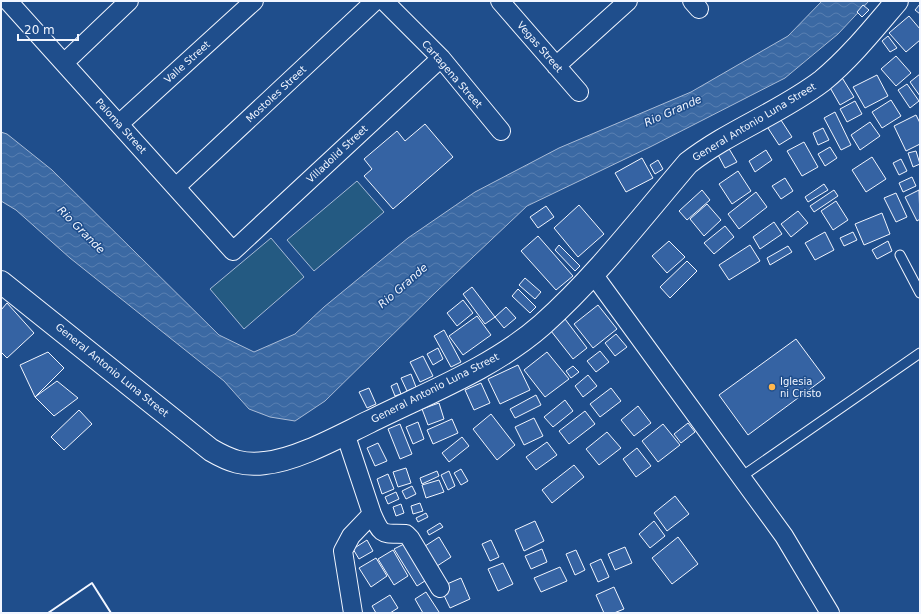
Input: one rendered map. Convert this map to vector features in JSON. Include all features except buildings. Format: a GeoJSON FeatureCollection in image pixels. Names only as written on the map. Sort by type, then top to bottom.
{"type":"FeatureCollection","features":[{"type":"Feature","properties":{"kind":"main road","name":"General Antonio Luna Street"},"geometry":{"type":"LineString","coordinates":[[1,282],[211,450],[228,460],[248,464],[266,463],[287,459],[452,382],[498,357],[542,324],[592,274],[688,163],[714,144],[763,119],[822,80],[897,1]]}},
{"type":"Feature","properties":{"kind":"street","name":"Paloma Street"},"geometry":{"type":"LineString","coordinates":[[8,1],[233,251]]}},
{"type":"Feature","properties":{"kind":"street"},"geometry":{"type":"LineString","coordinates":[[64,63],[129,1]]}},
{"type":"Feature","properties":{"kind":"street","name":"Valle Street"},"geometry":{"type":"LineString","coordinates":[[119,124],[254,1]]}},
{"type":"Feature","properties":{"kind":"street","name":"Mostoles Street"},"geometry":{"type":"LineString","coordinates":[[176,187],[376,1]]}},
{"type":"Feature","properties":{"kind":"street","name":"Cartagena Street"},"geometry":{"type":"LineString","coordinates":[[384,1],[441,58],[501,131]]}},
{"type":"Feature","properties":{"kind":"street"},"geometry":{"type":"LineString","coordinates":[[556,66],[628,1]]}},
{"type":"Feature","properties":{"kind":"street","name":"Vegas Street"},"geometry":{"type":"LineString","coordinates":[[504,2],[579,92]]}},
{"type":"Feature","properties":{"kind":"street","name":"Villadolid Street"},"geometry":{"type":"LineString","coordinates":[[233,251],[441,58]]}},
{"type":"Feature","properties":{"kind":"street"},"geometry":{"type":"LineString","coordinates":[[592,274],[784,536],[830,613]]}},
{"type":"Feature","properties":{"kind":"street"},"geometry":{"type":"LineString","coordinates":[[345,433],[372,514],[380,531],[384,533],[406,534],[410,538],[440,588]]}},
{"type":"Feature","properties":{"kind":"street"},"geometry":{"type":"LineString","coordinates":[[354,613],[342,552],[351,536],[372,514]]}},
{"type":"Feature","properties":{"kind":"lane"},"geometry":{"type":"LineString","coordinates":[[900,255],[920,293]]}},
{"type":"Feature","properties":{"kind":"lane"},"geometry":{"type":"LineString","coordinates":[[741,477],[920,353]]}},
{"type":"Feature","properties":{"kind":"shaded area"},"geometry":{"type":"Polygon","coordinates":[[[357,181],[384,212],[314,271],[287,240],[357,181]]]}},
{"type":"Feature","properties":{"kind":"shaded area"},"geometry":{"type":"Polygon","coordinates":[[[271,238],[304,277],[244,329],[210,289],[271,238]]]}},
{"type":"Feature","properties":{"kind":"water","name":"Rio Grande"},"geometry":{"type":"Polygon","coordinates":[[[822,1],[869,1],[838,34],[785,78],[650,147],[527,206],[437,291],[325,401],[295,421],[270,417],[249,409],[224,381],[70,258],[16,210],[1,201],[1,132],[7,134],[52,170],[219,335],[254,352],[295,334],[324,307],[408,238],[475,192],[559,148],[691,92],[788,36],[822,1]]]}},
{"type":"Feature","properties":{"kind":"wall"},"geometry":{"type":"LineString","coordinates":[[48,613],[92,583],[111,613]]}},
{"type":"Feature","properties":{"kind":"place","name":"Iglesia ni Cristo"},"geometry":{"type":"Point","coordinates":[772,387]}}]}
